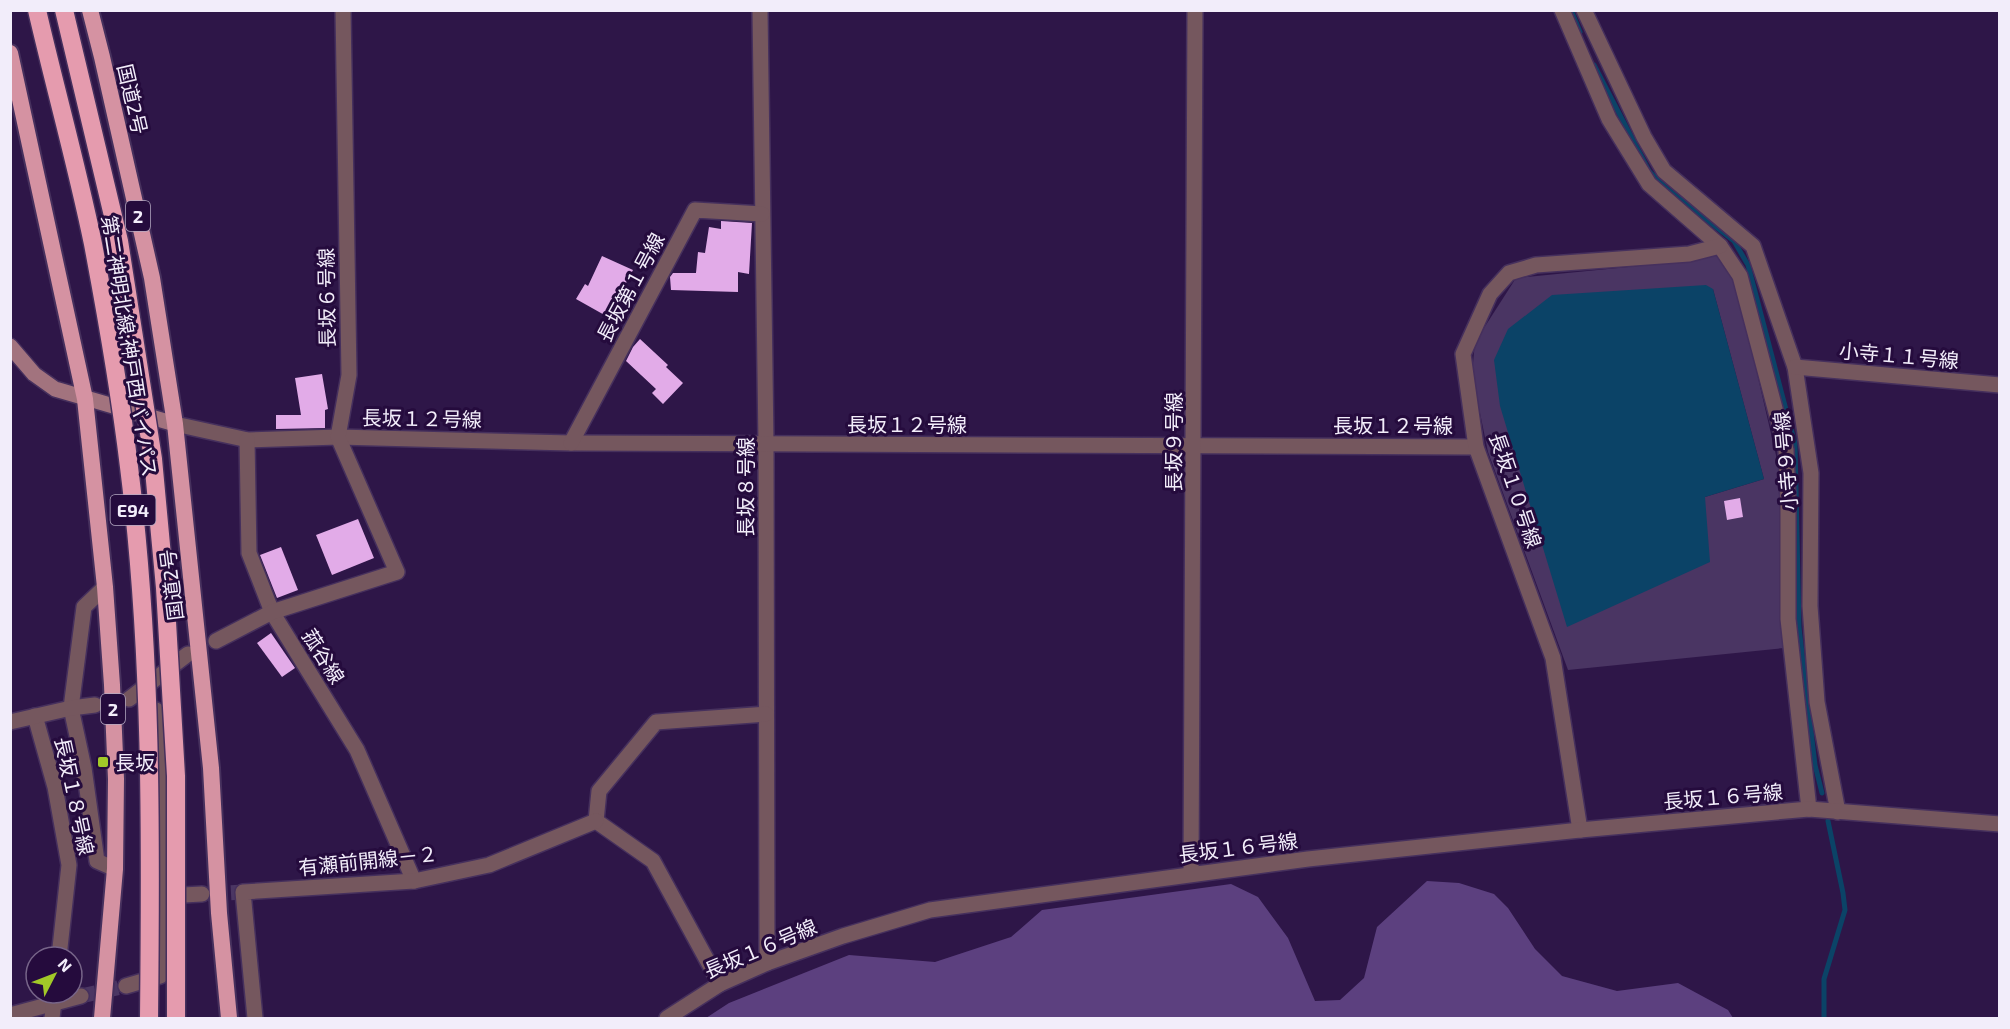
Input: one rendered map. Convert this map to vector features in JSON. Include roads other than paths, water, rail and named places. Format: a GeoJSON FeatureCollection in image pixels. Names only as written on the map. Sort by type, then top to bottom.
{"type":"FeatureCollection","features":[{"type":"Feature","properties":{"kind":"highway","name":"第二神明北線;神戸西バイパス"},"geometry":{"type":"LineString","coordinates":[[37,10],[92,242],[111,343],[129,467],[141,593],[150,781],[149,1018]]}},
{"type":"Feature","properties":{"kind":"highway","name":"第二神明北線;神戸西バイパス"},"geometry":{"type":"LineString","coordinates":[[64,10],[119,241],[153,459],[165,588],[176,776],[176,1018]]}},
{"type":"Feature","properties":{"kind":"highway","name":"国道2号"},"geometry":{"type":"LineString","coordinates":[[90,10],[152,278],[175,424],[211,768],[219,913],[229,1018]]}},
{"type":"Feature","properties":{"kind":"highway","name":"2"},"geometry":{"type":"LineString","coordinates":[[10,53],[85,399],[105,587],[116,779],[115,869],[102,1018]]}},
{"type":"Feature","properties":{"kind":"main road"},"geometry":{"type":"LineString","coordinates":[[10,346],[34,374],[55,389],[175,424]]}},
{"type":"Feature","properties":{"kind":"street","name":"長坂６号線"},"geometry":{"type":"LineString","coordinates":[[338,437],[349,375],[343,10]]}},
{"type":"Feature","properties":{"kind":"street","name":"長坂８号線"},"geometry":{"type":"LineString","coordinates":[[760,10],[766,444],[767,963]]}},
{"type":"Feature","properties":{"kind":"street","name":"長坂９号線"},"geometry":{"type":"LineString","coordinates":[[1191,874],[1195,10]]}},
{"type":"Feature","properties":{"kind":"street"},"geometry":{"type":"LineString","coordinates":[[1562,10],[1609,119],[1649,184],[1720,246],[1740,276],[1799,501],[1788,619],[1809,809]]}},
{"type":"Feature","properties":{"kind":"street","name":"小寺９号線"},"geometry":{"type":"LineString","coordinates":[[1584,10],[1644,137],[1664,171],[1753,246],[1795,367],[1811,473],[1799,501],[1817,702],[1838,812]]}},
{"type":"Feature","properties":{"kind":"street","name":"長坂第１号線"},"geometry":{"type":"LineString","coordinates":[[571,443],[695,210],[762,214]]}},
{"type":"Feature","properties":{"kind":"street","name":"長坂１０号線"},"geometry":{"type":"LineString","coordinates":[[1580,830],[1553,658],[1476,447],[1463,354],[1490,294],[1509,273],[1536,265],[1689,254],[1720,246]]}},
{"type":"Feature","properties":{"kind":"street","name":"小寺１１号線"},"geometry":{"type":"LineString","coordinates":[[1795,367],[2000,385]]}},
{"type":"Feature","properties":{"kind":"street","name":"長坂１２号線"},"geometry":{"type":"LineString","coordinates":[[175,424],[247,440],[338,437],[571,443],[1476,447]]}},
{"type":"Feature","properties":{"kind":"street"},"geometry":{"type":"LineString","coordinates":[[216,641],[272,612],[397,572],[338,437]]}},
{"type":"Feature","properties":{"kind":"street","name":"菰谷線"},"geometry":{"type":"LineString","coordinates":[[247,440],[249,553],[272,612],[357,750],[414,881]]}},
{"type":"Feature","properties":{"kind":"street"},"geometry":{"type":"LineString","coordinates":[[105,587],[84,607],[71,708],[84,768],[97,861],[115,869]]}},
{"type":"Feature","properties":{"kind":"street"},"geometry":{"type":"LineString","coordinates":[[129,699],[188,654]]}},
{"type":"Feature","properties":{"kind":"street"},"geometry":{"type":"LineString","coordinates":[[126,986],[160,976],[163,820],[154,680]]}},
{"type":"Feature","properties":{"kind":"street"},"geometry":{"type":"LineString","coordinates":[[10,722],[95,705]]}},
{"type":"Feature","properties":{"kind":"street"},"geometry":{"type":"LineString","coordinates":[[720,984],[653,861],[596,821],[599,791],[656,722],[766,714]]}},
{"type":"Feature","properties":{"kind":"street","name":"長坂１８号線"},"geometry":{"type":"LineString","coordinates":[[35,716],[55,787],[69,865],[60,945]]}},
{"type":"Feature","properties":{"kind":"street","name":"長坂１６号線"},"geometry":{"type":"LineString","coordinates":[[667,1018],[720,984],[767,963],[843,936],[930,910],[1308,859],[1580,830],[1809,809],[1838,812]]}},
{"type":"Feature","properties":{"kind":"street"},"geometry":{"type":"LineString","coordinates":[[1838,812],[2000,824]]}},
{"type":"Feature","properties":{"kind":"street","name":"有瀬前開線－２"},"geometry":{"type":"LineString","coordinates":[[255,1018],[243,892],[414,881],[489,865],[596,821]]}},
{"type":"Feature","properties":{"kind":"street"},"geometry":{"type":"LineString","coordinates":[[161,896],[202,894]]}},
{"type":"Feature","properties":{"kind":"street"},"geometry":{"type":"LineString","coordinates":[[10,1015],[36,1005]]}},
{"type":"Feature","properties":{"kind":"water"},"geometry":{"type":"Polygon","coordinates":[[[1706,285],[1713,289],[1764,479],[1705,497],[1710,562],[1567,627],[1500,406],[1494,360],[1508,329],[1552,295],[1706,285]]]}},
{"type":"Feature","properties":{"kind":"waterway"},"geometry":{"type":"LineString","coordinates":[[1571,10],[1580,32]]}},
{"type":"Feature","properties":{"kind":"waterway"},"geometry":{"type":"LineString","coordinates":[[1594,65],[1649,171],[1666,188],[1734,241],[1748,265],[1795,444],[1799,627],[1815,765],[1822,793]]}},
{"type":"Feature","properties":{"kind":"waterway"},"geometry":{"type":"LineString","coordinates":[[1824,1018],[1824,979],[1845,910],[1828,821]]}},
{"type":"Feature","properties":{"kind":"tunnel"},"geometry":{"type":"LineString","coordinates":[[208,894],[243,892]]}},
{"type":"Feature","properties":{"kind":"tunnel"},"geometry":{"type":"LineString","coordinates":[[84,995],[126,986]]}},
{"type":"Feature","properties":{"kind":"place","name":"長坂"},"geometry":{"type":"Point","coordinates":[103,762]}}]}
